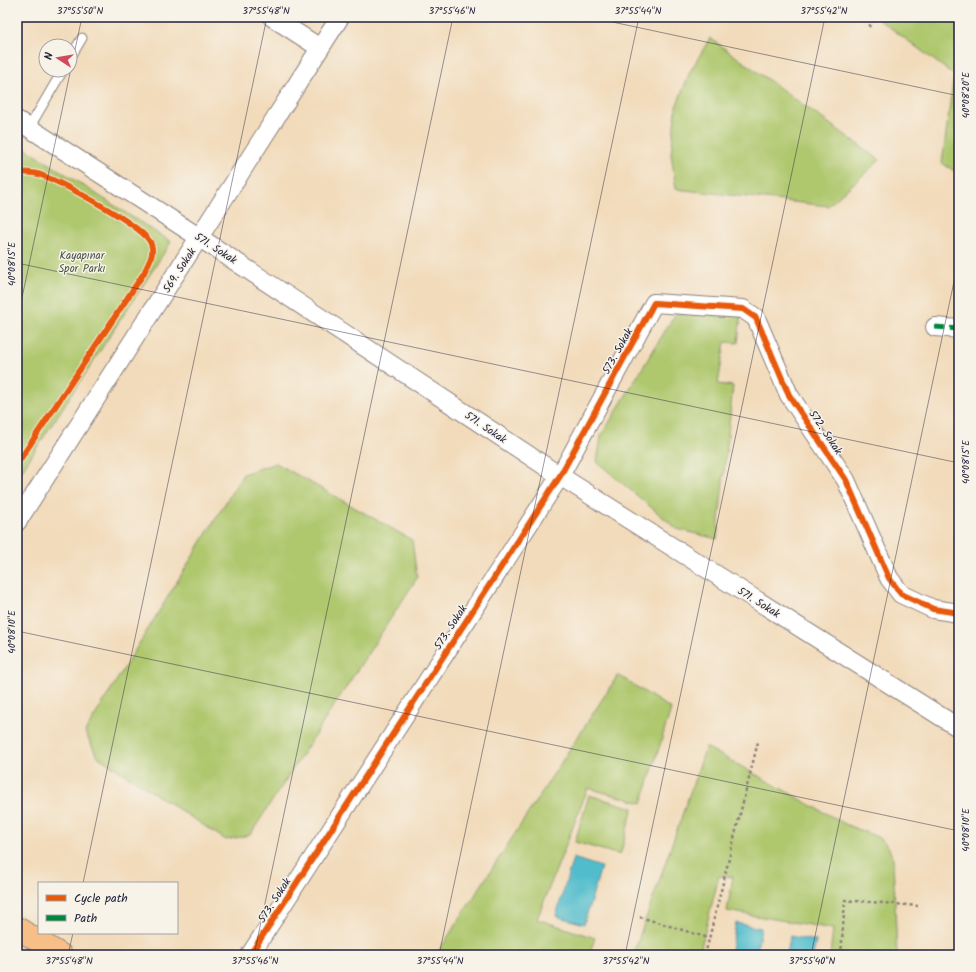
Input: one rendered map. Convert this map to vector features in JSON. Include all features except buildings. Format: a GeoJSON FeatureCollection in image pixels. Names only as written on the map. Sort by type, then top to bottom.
{"type":"FeatureCollection","features":[{"type":"Feature","properties":{"kind":"main road"},"geometry":{"type":"LineString","coordinates":[[17,928],[61,955]]}},
{"type":"Feature","properties":{"kind":"street"},"geometry":{"type":"LineString","coordinates":[[272,17],[320,48]]}},
{"type":"Feature","properties":{"kind":"street","name":"569. Sokak"},"geometry":{"type":"LineString","coordinates":[[17,522],[340,17]]}},
{"type":"Feature","properties":{"kind":"street","name":"571. Sokak"},"geometry":{"type":"LineString","coordinates":[[23,124],[200,238],[560,476],[959,728]]}},
{"type":"Feature","properties":{"kind":"street","name":"573. Sokak"},"geometry":{"type":"LineString","coordinates":[[250,955],[560,476],[654,303]]}},
{"type":"Feature","properties":{"kind":"street","name":"572. Sokak"},"geometry":{"type":"LineString","coordinates":[[654,303],[744,309],[756,318],[789,395],[846,480],[889,578],[901,594],[933,609],[959,613]]}},
{"type":"Feature","properties":{"kind":"street"},"geometry":{"type":"LineString","coordinates":[[935,327],[959,329]]}},
{"type":"Feature","properties":{"kind":"lane"},"geometry":{"type":"LineString","coordinates":[[78,45],[82,38]]}},
{"type":"Feature","properties":{"kind":"lane"},"geometry":{"type":"LineString","coordinates":[[23,124],[57,78]]}},
{"type":"Feature","properties":{"kind":"path"},"geometry":{"type":"LineString","coordinates":[[869,27],[876,17]]}},
{"type":"Feature","properties":{"kind":"path"},"geometry":{"type":"LineString","coordinates":[[705,955],[758,742]]}},
{"type":"Feature","properties":{"kind":"path"},"geometry":{"type":"LineString","coordinates":[[841,955],[845,900],[918,906]]}},
{"type":"Feature","properties":{"kind":"path"},"geometry":{"type":"LineString","coordinates":[[640,917],[709,938]]}},
{"type":"Feature","properties":{"kind":"green space"},"geometry":{"type":"Polygon","coordinates":[[[876,17],[959,17],[959,174],[942,163],[954,75],[876,17]]]}},
{"type":"Feature","properties":{"kind":"green space"},"geometry":{"type":"Polygon","coordinates":[[[710,38],[880,160],[828,206],[676,189],[671,154],[676,107],[690,72],[710,38]]]}},
{"type":"Feature","properties":{"kind":"green space","name":"Kayapınar Spor Parkı"},"geometry":{"type":"Polygon","coordinates":[[[17,143],[171,242],[17,478],[17,143]]]}},
{"type":"Feature","properties":{"kind":"green space"},"geometry":{"type":"Polygon","coordinates":[[[676,313],[741,315],[738,343],[725,342],[718,384],[733,386],[717,539],[677,529],[597,462],[601,436],[676,313]]]}},
{"type":"Feature","properties":{"kind":"green space"},"geometry":{"type":"Polygon","coordinates":[[[276,463],[412,540],[417,578],[250,835],[226,840],[97,756],[85,732],[243,474],[276,463]]]}},
{"type":"Feature","properties":{"kind":"green space"},"geometry":{"type":"Polygon","coordinates":[[[618,675],[671,709],[642,803],[588,788],[537,919],[595,938],[589,955],[436,955],[618,675]]]}},
{"type":"Feature","properties":{"kind":"green space"},"geometry":{"type":"Polygon","coordinates":[[[706,747],[847,825],[880,838],[888,846],[893,859],[897,955],[830,955],[833,929],[727,911],[733,877],[719,876],[699,955],[633,955],[706,747]]]}},
{"type":"Feature","properties":{"kind":"green space"},"geometry":{"type":"Polygon","coordinates":[[[589,795],[633,808],[620,855],[575,842],[589,795]]]}},
{"type":"Feature","properties":{"kind":"water"},"geometry":{"type":"Polygon","coordinates":[[[573,858],[601,867],[584,924],[556,916],[573,858]]]}},
{"type":"Feature","properties":{"kind":"water"},"geometry":{"type":"Polygon","coordinates":[[[736,923],[761,928],[756,955],[730,955],[736,923]]]}},
{"type":"Feature","properties":{"kind":"water"},"geometry":{"type":"Polygon","coordinates":[[[790,936],[816,941],[813,955],[787,955],[790,936]]]}},
{"type":"Feature","properties":{"kind":"marked path"},"geometry":{"type":"LineString","coordinates":[[935,327],[959,329]]}},
{"type":"Feature","properties":{"kind":"cycle path"},"geometry":{"type":"LineString","coordinates":[[17,172],[41,175],[102,206],[119,216],[145,236],[152,248],[150,259],[144,273],[17,464]]}},
{"type":"Feature","properties":{"kind":"cycle path"},"geometry":{"type":"LineString","coordinates":[[250,955],[560,476],[654,303],[743,309],[756,318],[789,395],[846,480],[889,578],[901,594],[933,609],[959,613]]}}]}
